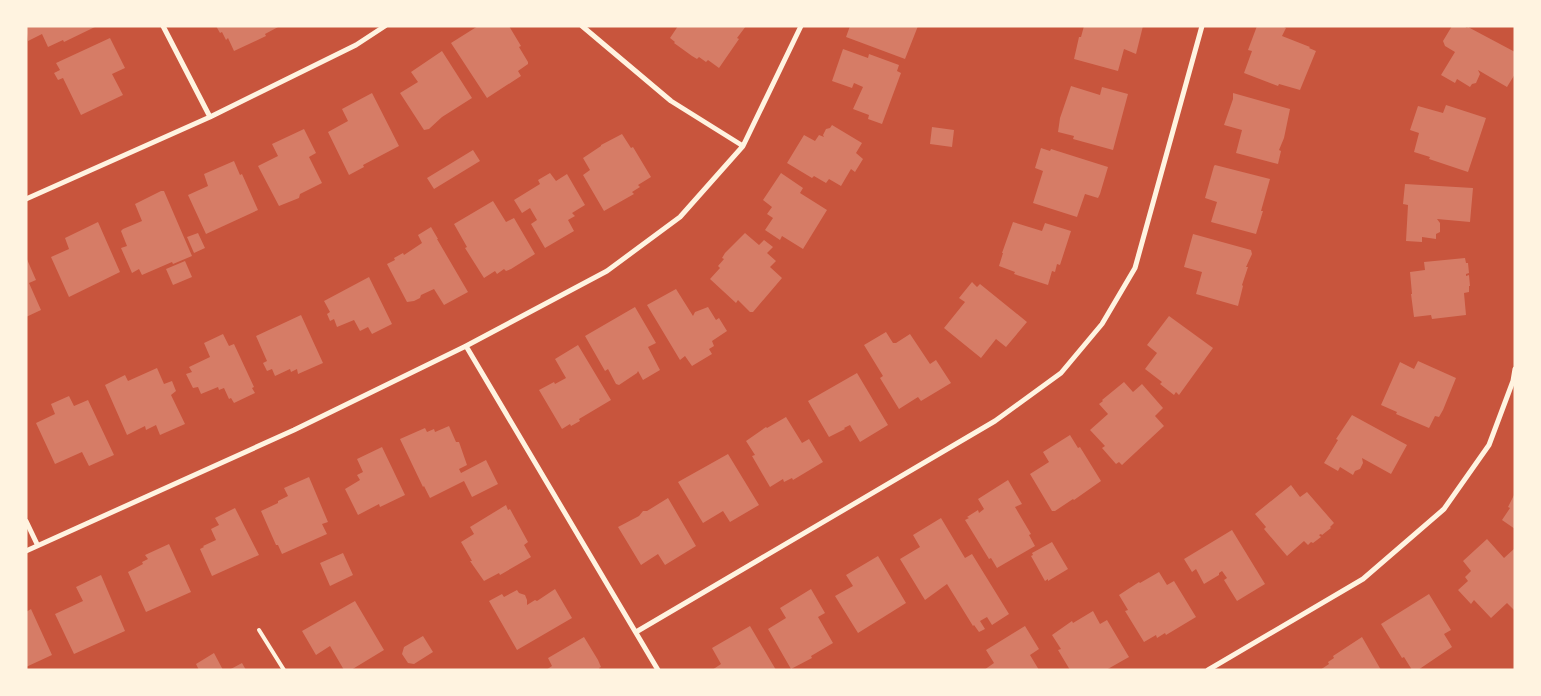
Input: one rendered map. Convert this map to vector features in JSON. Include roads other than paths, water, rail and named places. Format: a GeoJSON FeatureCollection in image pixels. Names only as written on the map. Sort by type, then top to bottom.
{"type":"FeatureCollection","features":[{"type":"Feature","properties":{"kind":"street"},"geometry":{"type":"LineString","coordinates":[[163,26],[210,117]]}},
{"type":"Feature","properties":{"kind":"street"},"geometry":{"type":"LineString","coordinates":[[26,199],[210,117],[356,45],[385,26]]}},
{"type":"Feature","properties":{"kind":"street"},"geometry":{"type":"LineString","coordinates":[[582,26],[671,101],[743,146]]}},
{"type":"Feature","properties":{"kind":"street"},"geometry":{"type":"LineString","coordinates":[[26,550],[294,430],[466,346],[607,271],[680,217],[743,146],[801,26]]}},
{"type":"Feature","properties":{"kind":"street"},"geometry":{"type":"LineString","coordinates":[[636,632],[995,421],[1061,373],[1102,324],[1135,268],[1202,26]]}},
{"type":"Feature","properties":{"kind":"street"},"geometry":{"type":"LineString","coordinates":[[466,346],[658,670]]}},
{"type":"Feature","properties":{"kind":"street"},"geometry":{"type":"LineString","coordinates":[[1208,670],[1363,579],[1444,509],[1489,445],[1513,381],[1515,369]]}},
{"type":"Feature","properties":{"kind":"street"},"geometry":{"type":"LineString","coordinates":[[26,521],[37,544]]}},
{"type":"Feature","properties":{"kind":"lane"},"geometry":{"type":"LineString","coordinates":[[259,630],[284,670]]}}]}
